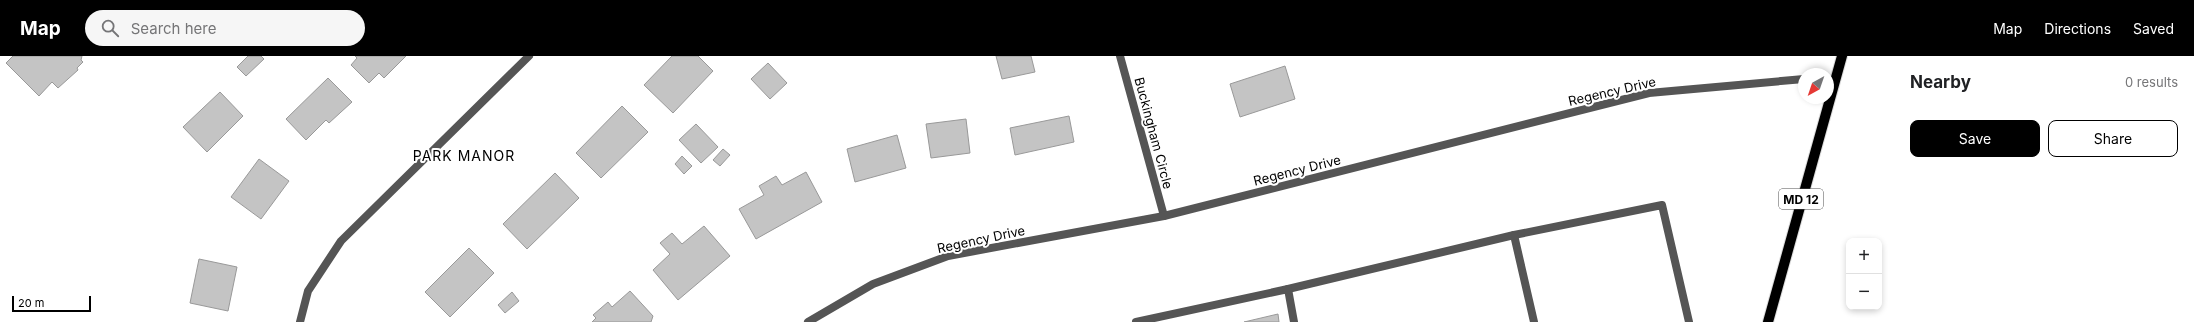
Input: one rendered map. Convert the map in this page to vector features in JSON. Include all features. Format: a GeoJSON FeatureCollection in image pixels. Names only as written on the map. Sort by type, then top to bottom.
{"type":"FeatureCollection","features":[{"type":"Feature","properties":{"kind":"main road","name":"MD 12"},"geometry":{"type":"LineString","coordinates":[[1834,73],[1842,56]]}},
{"type":"Feature","properties":{"kind":"main road","name":"MD 12"},"geometry":{"type":"LineString","coordinates":[[1768,322],[1825,104]]}},
{"type":"Feature","properties":{"kind":"street"},"geometry":{"type":"LineString","coordinates":[[300,322],[308,290],[341,241],[529,56]]}},
{"type":"Feature","properties":{"kind":"street","name":"Buckingham Circle"},"geometry":{"type":"LineString","coordinates":[[1120,56],[1164,216]]}},
{"type":"Feature","properties":{"kind":"street","name":"Regency Drive"},"geometry":{"type":"LineString","coordinates":[[808,322],[874,284],[948,256],[1164,216],[1649,93],[1798,80]]}},
{"type":"Feature","properties":{"kind":"street"},"geometry":{"type":"LineString","coordinates":[[1136,322],[1288,289],[1514,235],[1662,205],[1690,322]]}},
{"type":"Feature","properties":{"kind":"street"},"geometry":{"type":"LineString","coordinates":[[1514,235],[1534,322]]}},
{"type":"Feature","properties":{"kind":"street"},"geometry":{"type":"LineString","coordinates":[[1288,289],[1294,322]]}},
{"type":"Feature","properties":{"kind":"building"},"geometry":{"type":"Polygon","coordinates":[[[13,56],[82,56],[81,60],[83,62],[77,68],[78,70],[58,88],[52,82],[39,96],[6,63],[13,56]]]}},
{"type":"Feature","properties":{"kind":"building"},"geometry":{"type":"Polygon","coordinates":[[[248,56],[261,56],[264,59],[246,76],[237,67],[248,56]]]}},
{"type":"Feature","properties":{"kind":"building"},"geometry":{"type":"Polygon","coordinates":[[[355,56],[406,56],[384,78],[379,73],[369,83],[351,65],[357,58],[355,56]]]}},
{"type":"Feature","properties":{"kind":"building"},"geometry":{"type":"Polygon","coordinates":[[[672,56],[698,56],[713,71],[673,113],[644,85],[672,56]]]}},
{"type":"Feature","properties":{"kind":"building"},"geometry":{"type":"Polygon","coordinates":[[[996,56],[1031,56],[1035,72],[1002,79],[996,56]]]}},
{"type":"Feature","properties":{"kind":"building"},"geometry":{"type":"Polygon","coordinates":[[[768,63],[787,83],[770,99],[751,79],[768,63]]]}},
{"type":"Feature","properties":{"kind":"building"},"geometry":{"type":"Polygon","coordinates":[[[1285,66],[1295,99],[1240,117],[1230,84],[1285,66]]]}},
{"type":"Feature","properties":{"kind":"building"},"geometry":{"type":"Polygon","coordinates":[[[328,78],[352,102],[329,123],[326,120],[306,140],[286,119],[328,78]]]}},
{"type":"Feature","properties":{"kind":"building"},"geometry":{"type":"Polygon","coordinates":[[[220,92],[243,116],[207,152],[183,127],[220,92]]]}},
{"type":"Feature","properties":{"kind":"building"},"geometry":{"type":"Polygon","coordinates":[[[622,106],[648,132],[601,178],[576,153],[622,106]]]}},
{"type":"Feature","properties":{"kind":"building"},"geometry":{"type":"Polygon","coordinates":[[[1069,116],[1074,142],[1015,155],[1010,128],[1069,116]]]}},
{"type":"Feature","properties":{"kind":"building"},"geometry":{"type":"Polygon","coordinates":[[[966,119],[970,153],[931,158],[926,124],[966,119]]]}},
{"type":"Feature","properties":{"kind":"building"},"geometry":{"type":"Polygon","coordinates":[[[696,124],[718,147],[701,163],[679,140],[696,124]]]}},
{"type":"Feature","properties":{"kind":"building"},"geometry":{"type":"Polygon","coordinates":[[[897,135],[906,168],[855,182],[847,149],[897,135]]]}},
{"type":"Feature","properties":{"kind":"building"},"geometry":{"type":"Polygon","coordinates":[[[723,149],[730,155],[720,166],[713,160],[723,149]]]}},
{"type":"Feature","properties":{"kind":"building"},"geometry":{"type":"Polygon","coordinates":[[[682,156],[692,166],[684,174],[675,164],[682,156]]]}},
{"type":"Feature","properties":{"kind":"building"},"geometry":{"type":"Polygon","coordinates":[[[259,159],[289,181],[261,219],[231,197],[259,159]]]}},
{"type":"Feature","properties":{"kind":"building"},"geometry":{"type":"Polygon","coordinates":[[[806,172],[822,202],[756,239],[739,209],[764,195],[759,186],[776,176],[782,185],[806,172]]]}},
{"type":"Feature","properties":{"kind":"building"},"geometry":{"type":"Polygon","coordinates":[[[555,173],[579,198],[527,249],[503,224],[555,173]]]}},
{"type":"Feature","properties":{"kind":"building"},"geometry":{"type":"Polygon","coordinates":[[[704,226],[730,256],[678,300],[653,270],[670,254],[660,243],[672,233],[682,244],[704,226]]]}},
{"type":"Feature","properties":{"kind":"building"},"geometry":{"type":"Polygon","coordinates":[[[469,248],[494,273],[450,317],[425,292],[469,248]]]}},
{"type":"Feature","properties":{"kind":"building"},"geometry":{"type":"Polygon","coordinates":[[[199,259],[237,267],[228,311],[190,303],[199,259]]]}},
{"type":"Feature","properties":{"kind":"building"},"geometry":{"type":"Polygon","coordinates":[[[630,291],[653,316],[651,322],[592,322],[596,318],[593,315],[608,302],[612,307],[630,291]]]}},
{"type":"Feature","properties":{"kind":"building"},"geometry":{"type":"Polygon","coordinates":[[[512,292],[519,301],[505,313],[498,305],[512,292]]]}},
{"type":"Feature","properties":{"kind":"building"},"geometry":{"type":"Polygon","coordinates":[[[1278,314],[1279,322],[1244,322],[1278,314]]]}},
{"type":"Feature","properties":{"kind":"district","name":"PARK MANOR"},"geometry":{"type":"Point","coordinates":[464,155]}}]}
